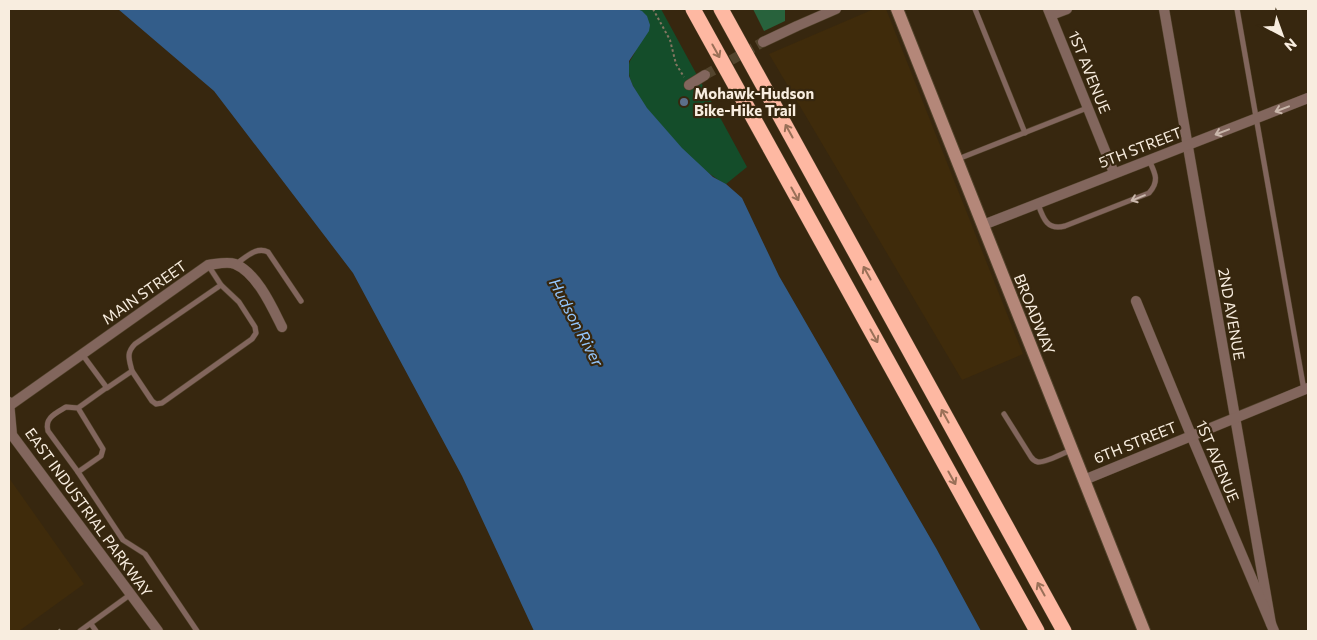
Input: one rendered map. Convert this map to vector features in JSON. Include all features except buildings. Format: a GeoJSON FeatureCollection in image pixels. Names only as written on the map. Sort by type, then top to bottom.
{"type":"FeatureCollection","features":[{"type":"Feature","properties":{"kind":"highway"},"geometry":{"type":"LineString","coordinates":[[693,9],[1037,631]]}},
{"type":"Feature","properties":{"kind":"highway"},"geometry":{"type":"LineString","coordinates":[[721,9],[1064,631]]}},
{"type":"Feature","properties":{"kind":"street"},"geometry":{"type":"LineString","coordinates":[[763,42],[836,9]]}},
{"type":"Feature","properties":{"kind":"street","name":"BROADWAY"},"geometry":{"type":"LineString","coordinates":[[896,9],[1144,631]]}},
{"type":"Feature","properties":{"kind":"street"},"geometry":{"type":"LineString","coordinates":[[1049,12],[1067,9]]}},
{"type":"Feature","properties":{"kind":"street","name":"2ND AVENUE"},"geometry":{"type":"LineString","coordinates":[[1164,9],[1273,628]]}},
{"type":"Feature","properties":{"kind":"street","name":"1ST AVENUE"},"geometry":{"type":"LineString","coordinates":[[1049,12],[1114,173]]}},
{"type":"Feature","properties":{"kind":"street"},"geometry":{"type":"LineString","coordinates":[[689,85],[705,75]]}},
{"type":"Feature","properties":{"kind":"street","name":"5TH STREET"},"geometry":{"type":"LineString","coordinates":[[983,225],[1308,98]]}},
{"type":"Feature","properties":{"kind":"street","name":"MAIN STREET"},"geometry":{"type":"LineString","coordinates":[[9,405],[208,265],[223,262],[235,264]]}},
{"type":"Feature","properties":{"kind":"street"},"geometry":{"type":"LineString","coordinates":[[235,264],[249,274],[264,292],[282,327]]}},
{"type":"Feature","properties":{"kind":"street","name":"1ST AVENUE"},"geometry":{"type":"LineString","coordinates":[[1136,301],[1273,628]]}},
{"type":"Feature","properties":{"kind":"street","name":"6TH STREET"},"geometry":{"type":"LineString","coordinates":[[1084,480],[1306,389]]}},
{"type":"Feature","properties":{"kind":"street","name":"EAST INDUSTRIAL PARKWAY"},"geometry":{"type":"LineString","coordinates":[[9,405],[12,435],[158,631]]}},
{"type":"Feature","properties":{"kind":"lane"},"geometry":{"type":"LineString","coordinates":[[975,9],[1025,133]]}},
{"type":"Feature","properties":{"kind":"lane"},"geometry":{"type":"LineString","coordinates":[[1237,9],[1306,389]]}},
{"type":"Feature","properties":{"kind":"lane"},"geometry":{"type":"LineString","coordinates":[[957,160],[1088,108]]}},
{"type":"Feature","properties":{"kind":"lane"},"geometry":{"type":"LineString","coordinates":[[1038,204],[1045,221],[1051,226],[1058,228],[1136,199],[1149,193],[1155,185],[1155,175],[1149,160]]}},
{"type":"Feature","properties":{"kind":"lane"},"geometry":{"type":"LineString","coordinates":[[235,264],[258,250],[268,252],[301,302]]}},
{"type":"Feature","properties":{"kind":"lane"},"geometry":{"type":"LineString","coordinates":[[208,265],[221,285],[240,302],[255,327],[256,333],[252,339],[162,404],[156,404],[132,371],[130,350],[135,344],[221,285]]}},
{"type":"Feature","properties":{"kind":"lane"},"geometry":{"type":"LineString","coordinates":[[82,354],[106,388]]}},
{"type":"Feature","properties":{"kind":"lane"},"geometry":{"type":"LineString","coordinates":[[132,371],[78,408],[66,407],[48,419],[46,425],[123,540],[145,554],[197,631]]}},
{"type":"Feature","properties":{"kind":"lane"},"geometry":{"type":"LineString","coordinates":[[78,408],[103,448],[101,456],[78,472]]}},
{"type":"Feature","properties":{"kind":"lane"},"geometry":{"type":"LineString","coordinates":[[1004,414],[1035,461],[1040,462],[1072,450]]}},
{"type":"Feature","properties":{"kind":"lane"},"geometry":{"type":"LineString","coordinates":[[80,631],[131,594]]}},
{"type":"Feature","properties":{"kind":"lane"},"geometry":{"type":"LineString","coordinates":[[90,624],[96,631]]}},
{"type":"Feature","properties":{"kind":"path"},"geometry":{"type":"LineString","coordinates":[[653,9],[670,40],[676,64],[689,85]]}},
{"type":"Feature","properties":{"kind":"shaded area"},"geometry":{"type":"Polygon","coordinates":[[[874,9],[886,9],[1023,354],[962,380],[769,54],[874,9]]]}},
{"type":"Feature","properties":{"kind":"shaded area"},"geometry":{"type":"Polygon","coordinates":[[[9,478],[84,584],[19,631],[9,631],[9,478]]]}},
{"type":"Feature","properties":{"kind":"green space"},"geometry":{"type":"Polygon","coordinates":[[[637,9],[661,9],[747,167],[726,184],[703,168],[677,144],[651,113],[632,84],[629,68],[636,48],[637,9]]]}},
{"type":"Feature","properties":{"kind":"green space"},"geometry":{"type":"Polygon","coordinates":[[[753,9],[785,9],[785,21],[764,31],[753,9]]]}},
{"type":"Feature","properties":{"kind":"water","name":"Hudson River"},"geometry":{"type":"Polygon","coordinates":[[[118,9],[637,9],[642,11],[647,16],[650,25],[649,31],[629,61],[629,76],[633,86],[647,108],[682,148],[713,177],[726,184],[742,198],[779,276],[936,548],[981,631],[534,631],[462,476],[353,273],[214,91],[118,9]]]}},
{"type":"Feature","properties":{"kind":"tunnel"},"geometry":{"type":"LineString","coordinates":[[705,75],[763,42]]}},
{"type":"Feature","properties":{"kind":"place","name":"Mohawk-Hudson Bike-Hike Trail"},"geometry":{"type":"Point","coordinates":[684,102]}}]}
